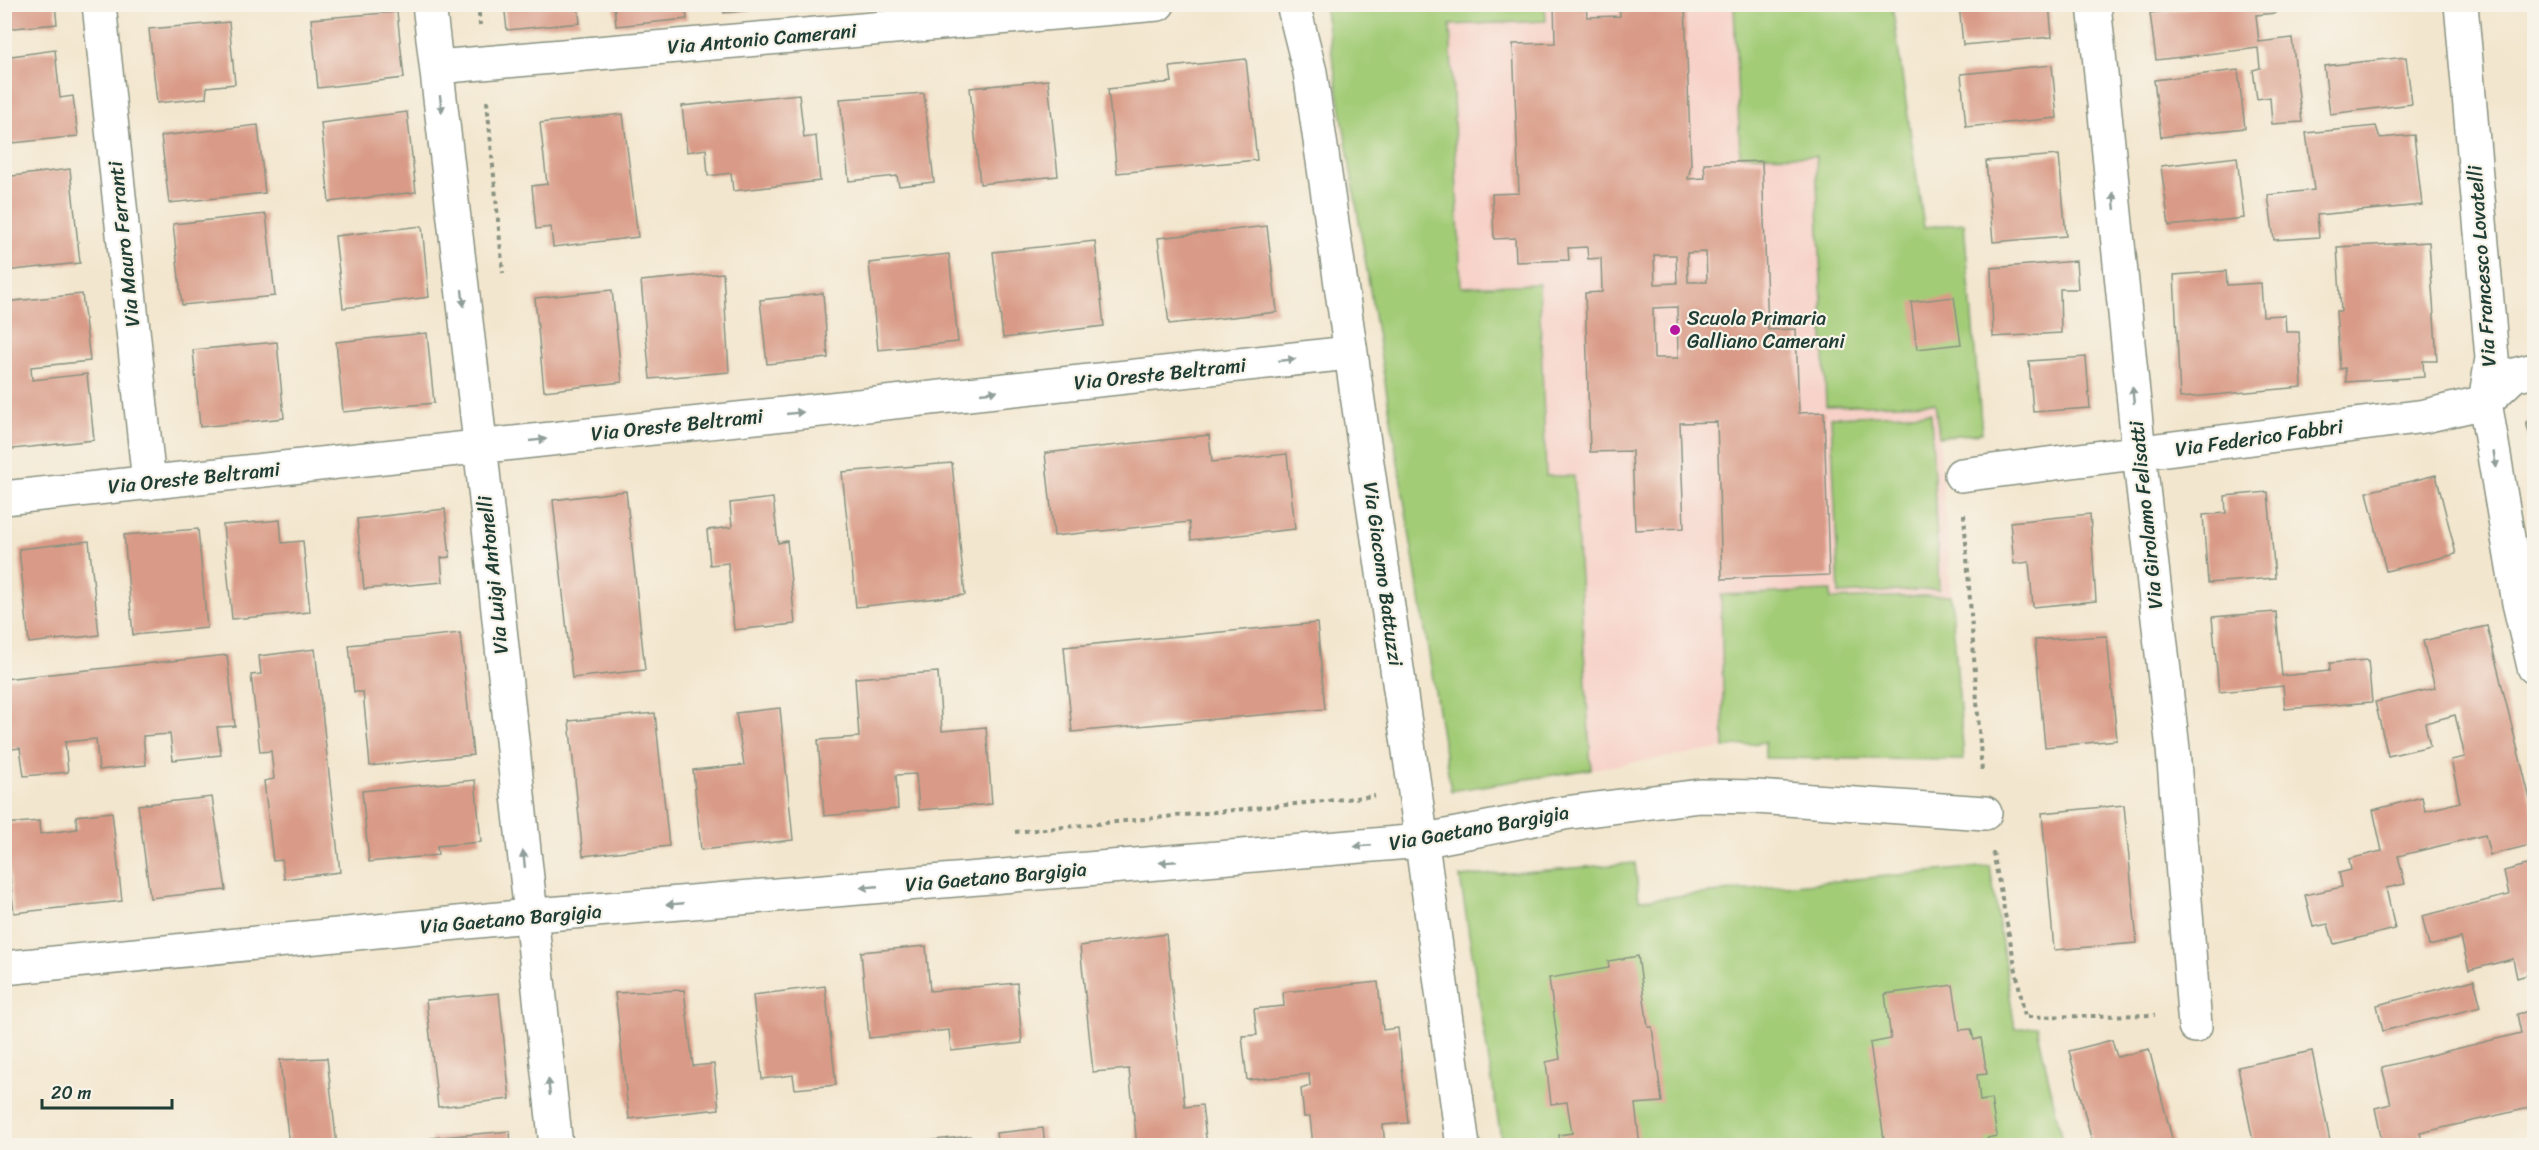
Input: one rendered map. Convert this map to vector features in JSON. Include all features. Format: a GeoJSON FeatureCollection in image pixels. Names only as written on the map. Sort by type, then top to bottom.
{"type":"FeatureCollection","features":[{"type":"Feature","properties":{"kind":"street","name":"Via Mauro Ferranti"},"geometry":{"type":"LineString","coordinates":[[99,4],[149,483]]}},
{"type":"Feature","properties":{"kind":"street","name":"Via Luigi Antonelli"},"geometry":{"type":"LineString","coordinates":[[429,4],[556,1146]]}},
{"type":"Feature","properties":{"kind":"street","name":"Via Antonio Camerani"},"geometry":{"type":"LineString","coordinates":[[437,68],[1158,4]]}},
{"type":"Feature","properties":{"kind":"street","name":"Via Giacomo Battuzzi"},"geometry":{"type":"LineString","coordinates":[[1293,4],[1310,72],[1463,1146]]}},
{"type":"Feature","properties":{"kind":"street","name":"Via Girolamo Felisatti"},"geometry":{"type":"LineString","coordinates":[[2094,4],[2139,453],[2173,749],[2194,1020]]}},
{"type":"Feature","properties":{"kind":"street","name":"Via Francesco Lovatelli"},"geometry":{"type":"LineString","coordinates":[[2461,4],[2492,358],[2485,402],[2519,603],[2535,667]]}},
{"type":"Feature","properties":{"kind":"street","name":"Via Oreste Beltrami"},"geometry":{"type":"LineString","coordinates":[[4,498],[1349,353]]}},
{"type":"Feature","properties":{"kind":"street"},"geometry":{"type":"LineString","coordinates":[[2485,402],[2514,375],[2535,370]]}},
{"type":"Feature","properties":{"kind":"street","name":"Via Federico Fabbri"},"geometry":{"type":"LineString","coordinates":[[1961,475],[2425,416],[2485,402]]}},
{"type":"Feature","properties":{"kind":"street","name":"Via Gaetano Bargigia"},"geometry":{"type":"LineString","coordinates":[[4,968],[531,917],[1421,841],[1564,813],[1700,796],[1756,797],[1985,813]]}},
{"type":"Feature","properties":{"kind":"path"},"geometry":{"type":"LineString","coordinates":[[478,4],[503,275]]}},
{"type":"Feature","properties":{"kind":"path"},"geometry":{"type":"LineString","coordinates":[[1961,475],[1985,813],[2025,1017],[2194,1020]]}},
{"type":"Feature","properties":{"kind":"shaded area","name":"Scuola Primaria Galliano Camerani"},"geometry":{"type":"Polygon","coordinates":[[[1324,5],[1892,5],[1924,227],[1964,223],[1982,433],[1939,437],[1964,760],[1765,758],[1765,742],[1451,791],[1324,5]]]}},
{"type":"Feature","properties":{"kind":"green space"},"geometry":{"type":"Polygon","coordinates":[[[1324,5],[1545,5],[1546,21],[1450,25],[1461,287],[1539,284],[1546,476],[1574,476],[1591,769],[1451,791],[1324,5]]]}},
{"type":"Feature","properties":{"kind":"green space"},"geometry":{"type":"Polygon","coordinates":[[[1734,5],[1892,5],[1924,227],[1964,223],[1982,433],[1939,437],[1935,403],[1826,406],[1816,156],[1740,155],[1734,5]]]}},
{"type":"Feature","properties":{"kind":"green space"},"geometry":{"type":"Polygon","coordinates":[[[1931,413],[1939,589],[1839,594],[1831,417],[1931,413]]]}},
{"type":"Feature","properties":{"kind":"green space"},"geometry":{"type":"Polygon","coordinates":[[[1831,591],[1831,599],[1951,595],[1964,760],[1765,758],[1765,742],[1724,748],[1721,595],[1831,591]]]}},
{"type":"Feature","properties":{"kind":"green space"},"geometry":{"type":"Polygon","coordinates":[[[1635,863],[1639,900],[1990,866],[2015,1029],[2037,1026],[2063,1145],[1502,1145],[1460,877],[1635,863]]]}},
{"type":"Feature","properties":{"kind":"building"},"geometry":{"type":"Polygon","coordinates":[[[4,4],[55,4],[57,24],[4,29],[4,4]]]}},
{"type":"Feature","properties":{"kind":"building"},"geometry":{"type":"Polygon","coordinates":[[[504,4],[578,4],[580,23],[507,30],[504,4]]]}},
{"type":"Feature","properties":{"kind":"building"},"geometry":{"type":"Polygon","coordinates":[[[614,4],[685,4],[687,19],[616,26],[614,4]]]}},
{"type":"Feature","properties":{"kind":"building"},"geometry":{"type":"Polygon","coordinates":[[[723,4],[792,4],[793,6],[724,13],[723,4]]]}},
{"type":"Feature","properties":{"kind":"building"},"geometry":{"type":"Polygon","coordinates":[[[1554,4],[1586,4],[1587,17],[1620,16],[1619,4],[1685,4],[1691,165],[1688,179],[1705,178],[1704,163],[1762,161],[1768,330],[1796,329],[1799,413],[1824,412],[1829,575],[1722,579],[1717,422],[1680,423],[1684,528],[1635,530],[1632,451],[1590,452],[1585,293],[1602,292],[1601,258],[1588,259],[1587,247],[1568,248],[1569,260],[1516,262],[1515,238],[1494,239],[1492,194],[1519,193],[1513,44],[1555,43],[1554,4]],[[1706,252],[1687,253],[1688,282],[1707,282],[1706,252]],[[1654,255],[1655,284],[1677,283],[1676,255],[1654,255]],[[1677,307],[1653,308],[1654,358],[1678,358],[1677,307]]]}},
{"type":"Feature","properties":{"kind":"building"},"geometry":{"type":"Polygon","coordinates":[[[1959,4],[2049,4],[2052,37],[1963,45],[1959,4]]]}},
{"type":"Feature","properties":{"kind":"building"},"geometry":{"type":"Polygon","coordinates":[[[2221,4],[2274,4],[2275,13],[2256,15],[2259,42],[2292,38],[2302,122],[2272,124],[2270,97],[2257,99],[2253,70],[2260,68],[2258,48],[2156,60],[2150,13],[2221,4]]]}},
{"type":"Feature","properties":{"kind":"building"},"geometry":{"type":"Polygon","coordinates":[[[397,12],[404,78],[318,88],[311,19],[397,12]]]}},
{"type":"Feature","properties":{"kind":"building"},"geometry":{"type":"Polygon","coordinates":[[[229,22],[235,84],[207,87],[206,98],[157,103],[149,29],[229,22]]]}},
{"type":"Feature","properties":{"kind":"building"},"geometry":{"type":"Polygon","coordinates":[[[55,50],[60,98],[73,96],[78,136],[4,144],[4,57],[55,50]]]}},
{"type":"Feature","properties":{"kind":"building"},"geometry":{"type":"Polygon","coordinates":[[[2406,57],[2412,104],[2330,114],[2324,66],[2406,57]]]}},
{"type":"Feature","properties":{"kind":"building"},"geometry":{"type":"Polygon","coordinates":[[[1246,59],[1257,160],[1117,173],[1108,89],[1172,82],[1170,67],[1246,59]]]}},
{"type":"Feature","properties":{"kind":"building"},"geometry":{"type":"Polygon","coordinates":[[[2052,65],[2057,118],[1966,127],[1961,74],[2052,65]]]}},
{"type":"Feature","properties":{"kind":"building"},"geometry":{"type":"Polygon","coordinates":[[[2238,70],[2245,128],[2161,137],[2154,80],[2238,70]]]}},
{"type":"Feature","properties":{"kind":"building"},"geometry":{"type":"Polygon","coordinates":[[[1048,80],[1058,176],[980,184],[970,88],[1048,80]]]}},
{"type":"Feature","properties":{"kind":"building"},"geometry":{"type":"Polygon","coordinates":[[[924,93],[934,182],[899,186],[897,176],[849,181],[840,99],[924,93]]]}},
{"type":"Feature","properties":{"kind":"building"},"geometry":{"type":"Polygon","coordinates":[[[799,94],[804,138],[816,136],[820,181],[733,191],[731,173],[708,176],[706,149],[687,152],[682,106],[799,94]]]}},
{"type":"Feature","properties":{"kind":"building"},"geometry":{"type":"Polygon","coordinates":[[[407,112],[416,192],[329,202],[321,123],[407,112]]]}},
{"type":"Feature","properties":{"kind":"building"},"geometry":{"type":"Polygon","coordinates":[[[623,114],[638,237],[553,247],[551,227],[536,229],[532,186],[547,184],[540,123],[623,114]]]}},
{"type":"Feature","properties":{"kind":"building"},"geometry":{"type":"Polygon","coordinates":[[[258,125],[265,193],[169,203],[161,136],[258,125]]]}},
{"type":"Feature","properties":{"kind":"building"},"geometry":{"type":"Polygon","coordinates":[[[2376,126],[2380,138],[2414,135],[2422,205],[2317,215],[2319,237],[2274,240],[2268,195],[2314,190],[2306,133],[2376,126]]]}},
{"type":"Feature","properties":{"kind":"building"},"geometry":{"type":"Polygon","coordinates":[[[2059,155],[2066,236],[1993,242],[1986,161],[2059,155]]]}},
{"type":"Feature","properties":{"kind":"building"},"geometry":{"type":"Polygon","coordinates":[[[2237,157],[2244,218],[2169,226],[2161,166],[2237,157]]]}},
{"type":"Feature","properties":{"kind":"building"},"geometry":{"type":"Polygon","coordinates":[[[70,169],[80,263],[4,271],[4,177],[70,169]]]}},
{"type":"Feature","properties":{"kind":"building"},"geometry":{"type":"Polygon","coordinates":[[[266,214],[275,296],[182,305],[173,224],[266,214]]]}},
{"type":"Feature","properties":{"kind":"building"},"geometry":{"type":"Polygon","coordinates":[[[422,226],[429,297],[343,308],[335,236],[422,226]]]}},
{"type":"Feature","properties":{"kind":"building"},"geometry":{"type":"Polygon","coordinates":[[[1267,226],[1277,312],[1169,324],[1158,238],[1267,226]]]}},
{"type":"Feature","properties":{"kind":"building"},"geometry":{"type":"Polygon","coordinates":[[[1095,241],[1104,326],[1003,338],[993,252],[1095,241]]]}},
{"type":"Feature","properties":{"kind":"building"},"geometry":{"type":"Polygon","coordinates":[[[2429,242],[2437,361],[2423,361],[2424,377],[2346,382],[2345,368],[2340,369],[2336,311],[2341,311],[2337,247],[2429,242]]]}},
{"type":"Feature","properties":{"kind":"building"},"geometry":{"type":"Polygon","coordinates":[[[949,254],[958,342],[878,350],[869,263],[949,254]]]}},
{"type":"Feature","properties":{"kind":"building"},"geometry":{"type":"Polygon","coordinates":[[[2076,261],[2078,289],[2060,289],[2061,333],[1993,337],[1991,268],[2076,261]]]}},
{"type":"Feature","properties":{"kind":"building"},"geometry":{"type":"Polygon","coordinates":[[[2226,271],[2227,285],[2261,283],[2263,316],[2285,315],[2286,332],[2299,332],[2302,387],[2180,398],[2174,275],[2226,271]]]}},
{"type":"Feature","properties":{"kind":"building"},"geometry":{"type":"Polygon","coordinates":[[[723,273],[729,372],[650,379],[641,281],[723,273]]]}},
{"type":"Feature","properties":{"kind":"building"},"geometry":{"type":"Polygon","coordinates":[[[612,290],[622,382],[544,391],[535,298],[612,290]]]}},
{"type":"Feature","properties":{"kind":"building"},"geometry":{"type":"Polygon","coordinates":[[[823,293],[828,358],[767,364],[760,300],[823,293]]]}},
{"type":"Feature","properties":{"kind":"building"},"geometry":{"type":"Polygon","coordinates":[[[82,294],[90,361],[31,367],[32,380],[87,374],[94,440],[4,450],[4,381],[8,381],[7,366],[4,367],[4,302],[82,294]]]}},
{"type":"Feature","properties":{"kind":"building"},"geometry":{"type":"Polygon","coordinates":[[[1954,297],[1961,344],[1917,349],[1911,302],[1954,297]]]}},
{"type":"Feature","properties":{"kind":"building"},"geometry":{"type":"Polygon","coordinates":[[[427,333],[434,403],[343,412],[336,342],[427,333]]]}},
{"type":"Feature","properties":{"kind":"building"},"geometry":{"type":"Polygon","coordinates":[[[277,342],[284,418],[200,427],[193,350],[277,342]]]}},
{"type":"Feature","properties":{"kind":"building"},"geometry":{"type":"Polygon","coordinates":[[[2086,357],[2090,408],[2033,412],[2029,361],[2086,357]]]}},
{"type":"Feature","properties":{"kind":"building"},"geometry":{"type":"Polygon","coordinates":[[[2534,420],[2534,451],[2526,422],[2534,420]]]}},
{"type":"Feature","properties":{"kind":"building"},"geometry":{"type":"Polygon","coordinates":[[[1209,435],[1212,462],[1287,454],[1295,529],[1191,540],[1189,522],[1054,536],[1045,453],[1209,435]]]}},
{"type":"Feature","properties":{"kind":"building"},"geometry":{"type":"Polygon","coordinates":[[[952,463],[965,595],[856,607],[842,472],[952,463]]]}},
{"type":"Feature","properties":{"kind":"building"},"geometry":{"type":"Polygon","coordinates":[[[2436,475],[2456,554],[2386,571],[2367,492],[2436,475]]]}},
{"type":"Feature","properties":{"kind":"building"},"geometry":{"type":"Polygon","coordinates":[[[626,491],[645,670],[572,678],[553,500],[626,491]]]}},
{"type":"Feature","properties":{"kind":"building"},"geometry":{"type":"Polygon","coordinates":[[[2268,492],[2275,578],[2208,583],[2203,515],[2226,513],[2225,496],[2268,492]]]}},
{"type":"Feature","properties":{"kind":"building"},"geometry":{"type":"Polygon","coordinates":[[[773,498],[778,543],[787,541],[795,624],[734,630],[728,563],[710,565],[707,530],[732,527],[730,503],[773,498]]]}},
{"type":"Feature","properties":{"kind":"building"},"geometry":{"type":"Polygon","coordinates":[[[445,509],[450,557],[441,558],[443,582],[364,589],[357,519],[445,509]]]}},
{"type":"Feature","properties":{"kind":"building"},"geometry":{"type":"Polygon","coordinates":[[[2090,514],[2096,601],[2033,607],[2029,562],[2014,564],[2010,522],[2090,514]]]}},
{"type":"Feature","properties":{"kind":"building"},"geometry":{"type":"Polygon","coordinates":[[[280,520],[282,543],[303,541],[310,612],[232,619],[223,525],[280,520]]]}},
{"type":"Feature","properties":{"kind":"building"},"geometry":{"type":"Polygon","coordinates":[[[198,529],[207,628],[133,635],[124,535],[198,529]]]}},
{"type":"Feature","properties":{"kind":"building"},"geometry":{"type":"Polygon","coordinates":[[[89,541],[99,635],[29,643],[19,549],[89,541]]]}},
{"type":"Feature","properties":{"kind":"building"},"geometry":{"type":"Polygon","coordinates":[[[2276,612],[2282,676],[2329,671],[2330,663],[2368,660],[2372,702],[2285,709],[2283,686],[2219,692],[2212,617],[2276,612]]]}},
{"type":"Feature","properties":{"kind":"building"},"geometry":{"type":"Polygon","coordinates":[[[1317,623],[1325,709],[1072,732],[1064,647],[1317,623]]]}},
{"type":"Feature","properties":{"kind":"building"},"geometry":{"type":"Polygon","coordinates":[[[2487,626],[2534,815],[2534,844],[2490,855],[2485,835],[2398,856],[2405,884],[2386,888],[2395,929],[2334,944],[2328,924],[2313,927],[2305,895],[2342,887],[2339,873],[2351,870],[2349,859],[2382,851],[2373,810],[2422,797],[2425,811],[2460,802],[2451,760],[2465,757],[2455,715],[2425,723],[2430,746],[2388,756],[2375,702],[2435,688],[2423,641],[2487,626]]]}},
{"type":"Feature","properties":{"kind":"building"},"geometry":{"type":"Polygon","coordinates":[[[460,633],[473,755],[370,766],[363,692],[354,692],[349,645],[460,633]]]}},
{"type":"Feature","properties":{"kind":"building"},"geometry":{"type":"Polygon","coordinates":[[[2107,636],[2117,740],[2045,747],[2035,640],[2107,636]]]}},
{"type":"Feature","properties":{"kind":"building"},"geometry":{"type":"Polygon","coordinates":[[[315,649],[340,872],[284,879],[282,860],[273,861],[264,781],[274,779],[271,751],[260,752],[251,675],[261,674],[259,656],[315,649]]]}},
{"type":"Feature","properties":{"kind":"building"},"geometry":{"type":"Polygon","coordinates":[[[227,655],[235,726],[217,727],[221,755],[173,760],[170,734],[143,736],[146,765],[99,770],[96,739],[65,742],[68,772],[24,776],[20,748],[4,750],[4,679],[227,655]]]}},
{"type":"Feature","properties":{"kind":"building"},"geometry":{"type":"Polygon","coordinates":[[[938,672],[942,731],[986,727],[992,804],[919,810],[916,774],[896,775],[898,809],[824,816],[818,740],[859,737],[855,678],[938,672]]]}},
{"type":"Feature","properties":{"kind":"building"},"geometry":{"type":"Polygon","coordinates":[[[780,708],[793,840],[701,850],[693,770],[744,765],[736,713],[780,708]]]}},
{"type":"Feature","properties":{"kind":"building"},"geometry":{"type":"Polygon","coordinates":[[[655,713],[669,846],[583,856],[569,721],[655,713]]]}},
{"type":"Feature","properties":{"kind":"building"},"geometry":{"type":"Polygon","coordinates":[[[475,780],[481,842],[437,846],[438,855],[369,862],[362,791],[475,780]]]}},
{"type":"Feature","properties":{"kind":"building"},"geometry":{"type":"Polygon","coordinates":[[[212,797],[226,890],[150,898],[138,805],[212,797]]]}},
{"type":"Feature","properties":{"kind":"building"},"geometry":{"type":"Polygon","coordinates":[[[2124,805],[2137,943],[2054,950],[2042,813],[2124,805]]]}},
{"type":"Feature","properties":{"kind":"building"},"geometry":{"type":"Polygon","coordinates":[[[112,812],[122,901],[14,913],[4,824],[39,821],[40,834],[77,829],[76,816],[112,812]]]}},
{"type":"Feature","properties":{"kind":"building"},"geometry":{"type":"Polygon","coordinates":[[[2534,863],[2534,973],[2517,978],[2513,959],[2469,970],[2461,938],[2429,946],[2422,916],[2509,895],[2504,871],[2534,863]]]}},
{"type":"Feature","properties":{"kind":"building"},"geometry":{"type":"Polygon","coordinates":[[[1166,934],[1185,1107],[1202,1105],[1207,1146],[1137,1146],[1129,1069],[1093,1072],[1080,946],[1166,934]]]}},
{"type":"Feature","properties":{"kind":"building"},"geometry":{"type":"Polygon","coordinates":[[[926,946],[930,991],[1017,983],[1022,1043],[951,1051],[949,1030],[869,1038],[861,952],[926,946]]]}},
{"type":"Feature","properties":{"kind":"building"},"geometry":{"type":"Polygon","coordinates":[[[1638,956],[1648,1027],[1652,1027],[1662,1102],[1635,1104],[1640,1146],[1560,1146],[1559,1135],[1572,1133],[1567,1102],[1551,1104],[1546,1062],[1560,1059],[1549,978],[1609,968],[1608,961],[1638,956]]]}},
{"type":"Feature","properties":{"kind":"building"},"geometry":{"type":"Polygon","coordinates":[[[2474,980],[2481,1007],[2383,1031],[2377,1005],[2474,980]]]}},
{"type":"Feature","properties":{"kind":"building"},"geometry":{"type":"Polygon","coordinates":[[[1378,982],[1383,1030],[1398,1028],[1408,1123],[1383,1125],[1385,1146],[1313,1146],[1310,1117],[1304,1117],[1301,1089],[1310,1086],[1309,1074],[1247,1080],[1242,1036],[1257,1035],[1254,1009],[1284,1006],[1283,992],[1378,982]]]}},
{"type":"Feature","properties":{"kind":"building"},"geometry":{"type":"Polygon","coordinates":[[[1953,985],[1960,1030],[1971,1029],[1974,1040],[1981,1038],[1987,1074],[1977,1075],[1980,1101],[1991,1099],[1997,1136],[1987,1138],[1988,1146],[1885,1146],[1870,1043],[1891,1039],[1885,994],[1953,985]]]}},
{"type":"Feature","properties":{"kind":"building"},"geometry":{"type":"Polygon","coordinates":[[[825,986],[836,1085],[795,1089],[793,1075],[762,1079],[753,995],[825,986]]]}},
{"type":"Feature","properties":{"kind":"building"},"geometry":{"type":"Polygon","coordinates":[[[684,990],[693,1066],[714,1064],[719,1109],[629,1119],[615,993],[684,990]]]}},
{"type":"Feature","properties":{"kind":"building"},"geometry":{"type":"Polygon","coordinates":[[[499,993],[510,1099],[438,1107],[426,1000],[499,993]]]}},
{"type":"Feature","properties":{"kind":"building"},"geometry":{"type":"Polygon","coordinates":[[[2534,1010],[2534,1107],[2420,1133],[2423,1146],[2383,1146],[2375,1108],[2391,1104],[2382,1067],[2521,1033],[2517,1014],[2534,1010]]]}},
{"type":"Feature","properties":{"kind":"building"},"geometry":{"type":"Polygon","coordinates":[[[2112,1040],[2117,1057],[2149,1049],[2174,1146],[2093,1146],[2069,1051],[2112,1040]]]}},
{"type":"Feature","properties":{"kind":"building"},"geometry":{"type":"Polygon","coordinates":[[[2312,1051],[2331,1146],[2254,1146],[2238,1067],[2312,1051]]]}},
{"type":"Feature","properties":{"kind":"building"},"geometry":{"type":"Polygon","coordinates":[[[327,1058],[337,1146],[289,1146],[280,1060],[327,1058]]]}},
{"type":"Feature","properties":{"kind":"building"},"geometry":{"type":"Polygon","coordinates":[[[1043,1128],[1045,1146],[998,1146],[996,1133],[1043,1128]]]}},
{"type":"Feature","properties":{"kind":"building"},"geometry":{"type":"Polygon","coordinates":[[[510,1131],[511,1146],[432,1146],[431,1138],[510,1131]]]}},
{"type":"Feature","properties":{"kind":"building"},"geometry":{"type":"Polygon","coordinates":[[[970,1136],[972,1146],[917,1146],[917,1142],[970,1136]]]}},
{"type":"Feature","properties":{"kind":"place","name":"Scuola Primaria Galliano Camerani"},"geometry":{"type":"Point","coordinates":[1675,330]}}]}
